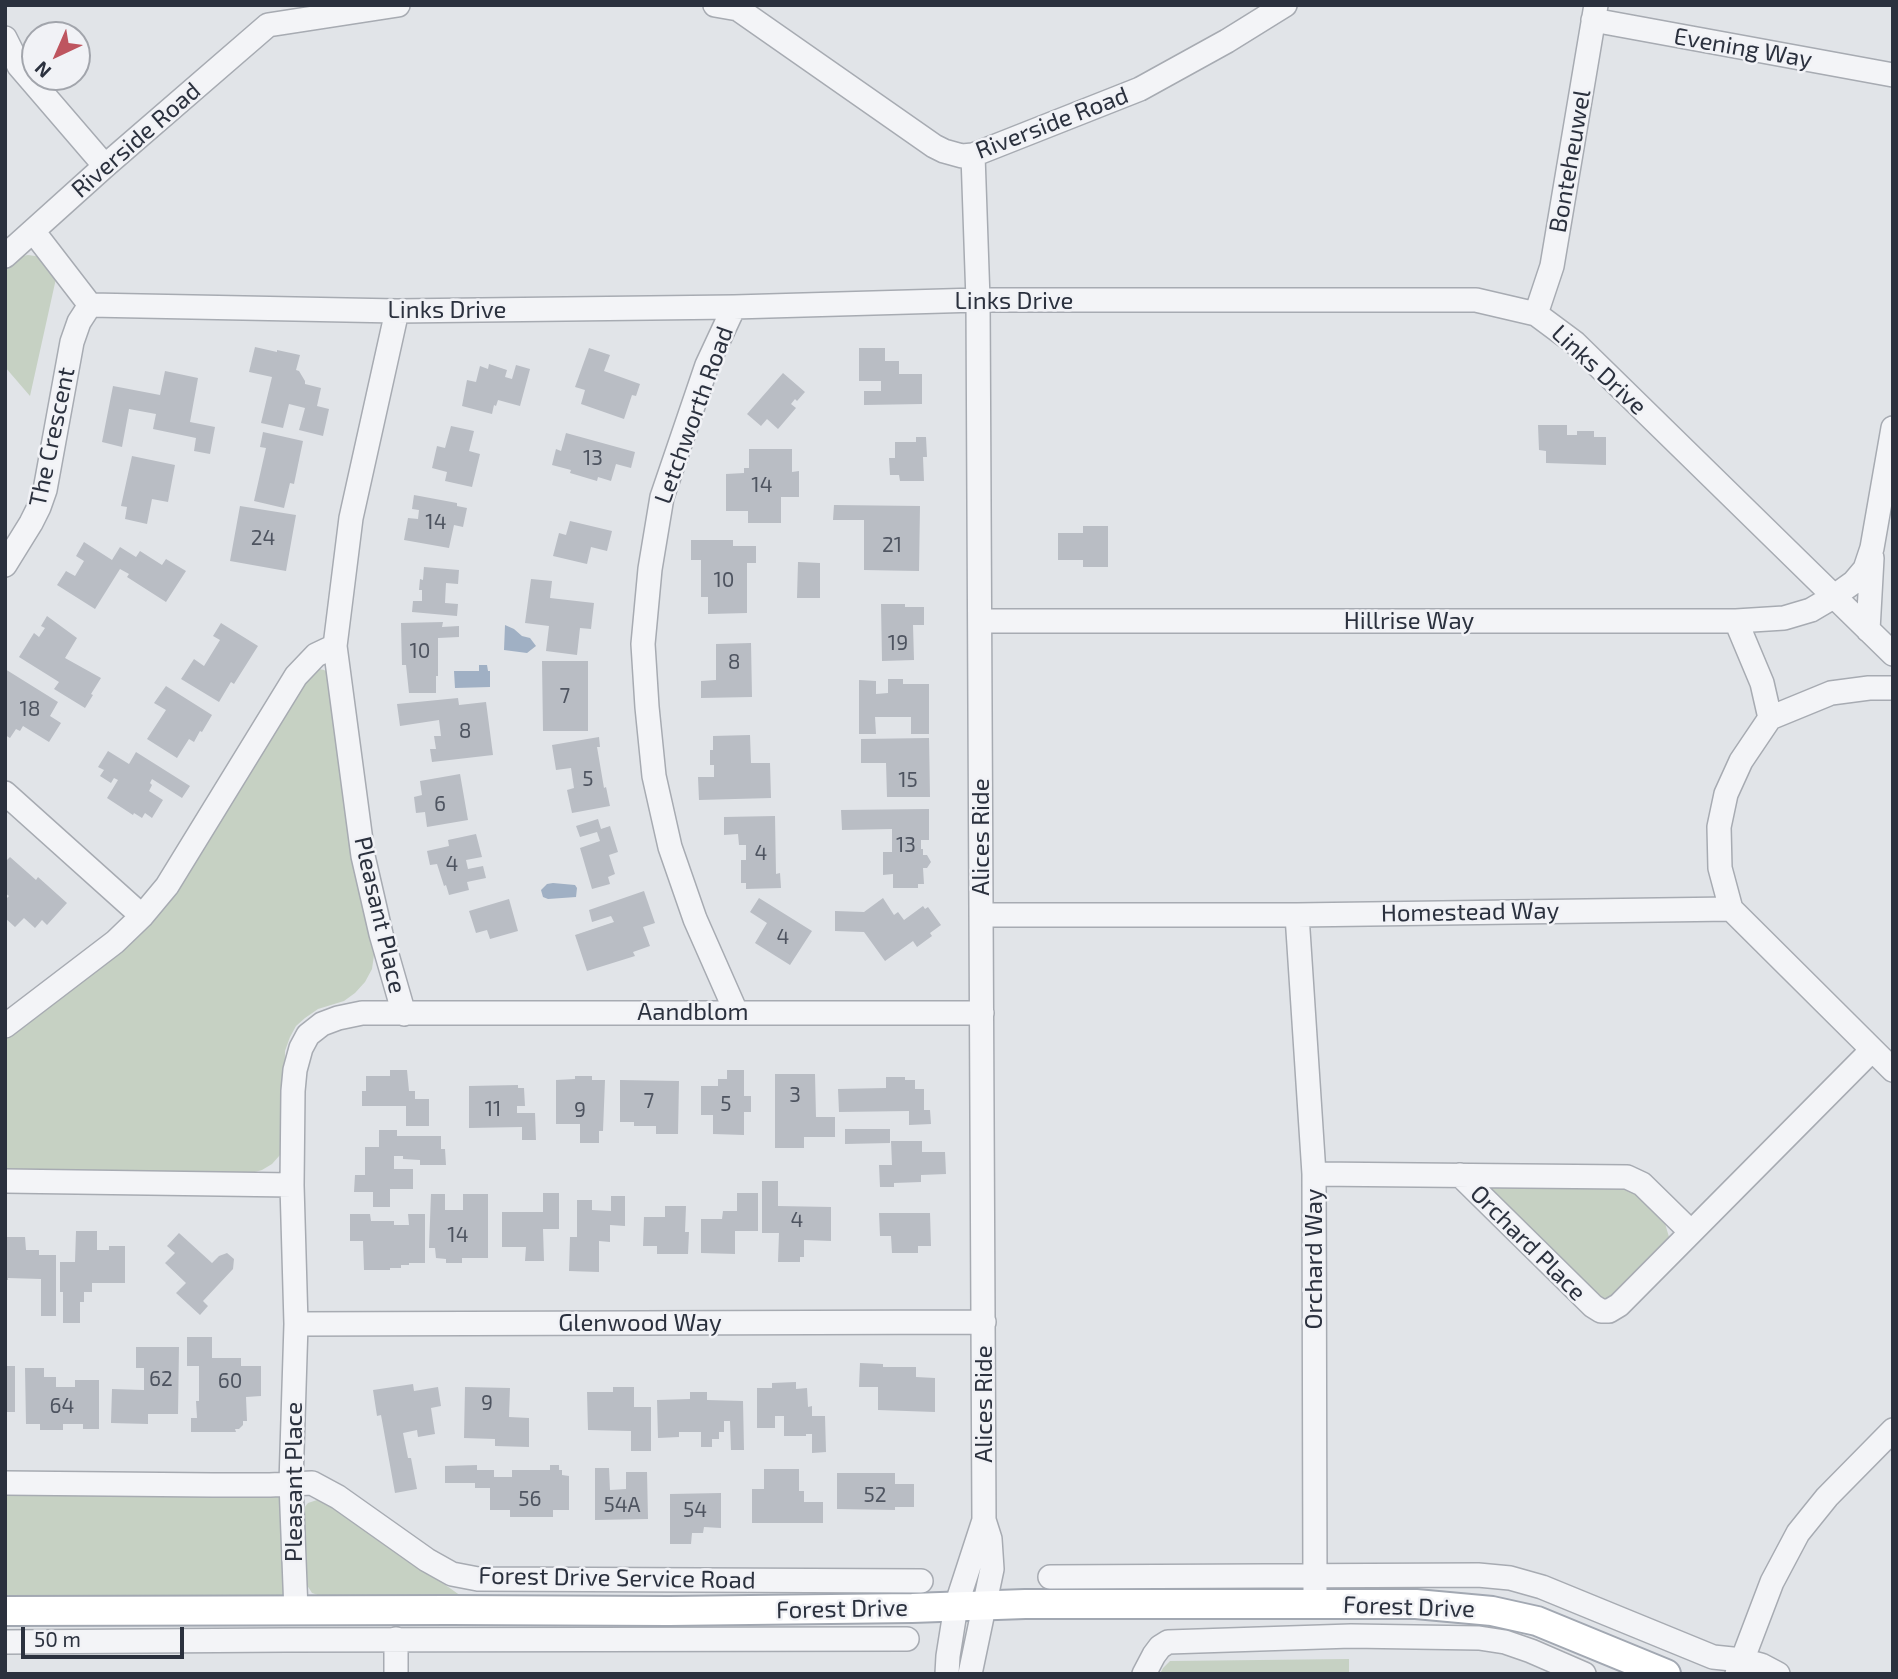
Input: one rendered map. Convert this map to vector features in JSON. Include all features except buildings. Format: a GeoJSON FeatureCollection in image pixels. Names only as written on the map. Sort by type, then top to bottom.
{"type":"FeatureCollection","features":[{"type":"Feature","properties":{"kind":"main road","name":"Forest Drive"},"geometry":{"type":"LineString","coordinates":[[5,1611],[669,1611],[1024,1604],[1416,1604],[1492,1611],[1537,1621],[1667,1674]]}},
{"type":"Feature","properties":{"kind":"street","name":"Riverside Road"},"geometry":{"type":"LineString","coordinates":[[5,256],[266,15],[398,5]]}},
{"type":"Feature","properties":{"kind":"street","name":"Riverside Road"},"geometry":{"type":"LineString","coordinates":[[715,5],[738,7],[934,146],[953,154],[973,155],[1140,89],[1285,5]]}},
{"type":"Feature","properties":{"kind":"street","name":"Evening Way"},"geometry":{"type":"LineString","coordinates":[[1595,13],[1893,75]]}},
{"type":"Feature","properties":{"kind":"street","name":"Bonteheuwel"},"geometry":{"type":"LineString","coordinates":[[1536,314],[1552,266],[1595,13]]}},
{"type":"Feature","properties":{"kind":"street"},"geometry":{"type":"LineString","coordinates":[[5,38],[19,66],[104,166]]}},
{"type":"Feature","properties":{"kind":"street","name":"Alices Ride"},"geometry":{"type":"LineString","coordinates":[[970,1674],[992,1569],[990,1539],[984,1520],[978,300],[973,155]]}},
{"type":"Feature","properties":{"kind":"street"},"geometry":{"type":"LineString","coordinates":[[33,232],[90,304]]}},
{"type":"Feature","properties":{"kind":"street","name":"Links Drive"},"geometry":{"type":"LineString","coordinates":[[90,304],[397,311],[734,307],[978,300],[1476,300],[1536,314],[1574,343],[1893,654]]}},
{"type":"Feature","properties":{"kind":"street","name":"The Crescent"},"geometry":{"type":"LineString","coordinates":[[5,565],[31,523],[45,489],[72,342],[79,322],[90,304]]}},
{"type":"Feature","properties":{"kind":"street","name":"Letchworth Road"},"geometry":{"type":"LineString","coordinates":[[734,307],[707,365],[662,497],[650,569],[643,644],[654,776],[670,847],[695,919],[736,1012]]}},
{"type":"Feature","properties":{"kind":"street","name":"Pleasant Place"},"geometry":{"type":"LineString","coordinates":[[296,1611],[291,1483],[296,1324],[292,1185],[295,1070],[308,1035],[322,1024],[362,1013],[404,1014],[381,934],[363,856],[335,646],[351,518],[397,311]]}},
{"type":"Feature","properties":{"kind":"street"},"geometry":{"type":"LineString","coordinates":[[1868,630],[1872,548],[1893,428]]}},
{"type":"Feature","properties":{"kind":"street","name":"Hillrise Way"},"geometry":{"type":"LineString","coordinates":[[980,621],[1736,621],[1784,618],[1811,610],[1854,582],[1865,569],[1872,548]]}},
{"type":"Feature","properties":{"kind":"street"},"geometry":{"type":"LineString","coordinates":[[1736,621],[1762,683],[1770,718]]}},
{"type":"Feature","properties":{"kind":"street"},"geometry":{"type":"LineString","coordinates":[[5,1026],[115,942],[142,916],[167,886],[296,676],[316,655],[335,646]]}},
{"type":"Feature","properties":{"kind":"street"},"geometry":{"type":"LineString","coordinates":[[1893,688],[1831,693],[1770,718],[1741,761],[1726,794],[1719,827],[1720,868],[1731,909],[1893,1070]]}},
{"type":"Feature","properties":{"kind":"street"},"geometry":{"type":"LineString","coordinates":[[5,793],[142,916]]}},
{"type":"Feature","properties":{"kind":"street","name":"Homestead Way"},"geometry":{"type":"LineString","coordinates":[[981,915],[1297,915],[1731,909]]}},
{"type":"Feature","properties":{"kind":"street","name":"Orchard Way"},"geometry":{"type":"LineString","coordinates":[[1297,915],[1314,1174],[1315,1604]]}},
{"type":"Feature","properties":{"kind":"street","name":"Aandblom"},"geometry":{"type":"LineString","coordinates":[[404,1014],[982,1013]]}},
{"type":"Feature","properties":{"kind":"street","name":"Orchard Place"},"geometry":{"type":"LineString","coordinates":[[1460,1175],[1593,1306],[1601,1311],[1609,1311],[1619,1305],[1872,1050]]}},
{"type":"Feature","properties":{"kind":"street","name":"Orchard Place"},"geometry":{"type":"LineString","coordinates":[[1314,1174],[1627,1177],[1642,1185],[1690,1231]]}},
{"type":"Feature","properties":{"kind":"street"},"geometry":{"type":"LineString","coordinates":[[5,1181],[292,1185]]}},
{"type":"Feature","properties":{"kind":"street","name":"Glenwood Way"},"geometry":{"type":"LineString","coordinates":[[296,1324],[984,1322]]}},
{"type":"Feature","properties":{"kind":"street"},"geometry":{"type":"LineString","coordinates":[[1740,1667],[1772,1582],[1798,1533],[1827,1497],[1893,1430]]}},
{"type":"Feature","properties":{"kind":"street","name":"Forest Drive Service Road"},"geometry":{"type":"LineString","coordinates":[[5,1483],[312,1483],[338,1497],[427,1560],[452,1574],[478,1579],[922,1581]]}},
{"type":"Feature","properties":{"kind":"street","name":"Alices Ride"},"geometry":{"type":"LineString","coordinates":[[947,1674],[956,1606],[984,1520]]}},
{"type":"Feature","properties":{"kind":"street"},"geometry":{"type":"LineString","coordinates":[[1050,1577],[1478,1575],[1510,1578],[1542,1587],[1740,1667],[1760,1665],[1777,1674]]}},
{"type":"Feature","properties":{"kind":"street"},"geometry":{"type":"LineString","coordinates":[[1144,1674],[1149,1661],[1160,1647],[1168,1642],[1351,1636],[1479,1638],[1505,1642],[1584,1674]]}},
{"type":"Feature","properties":{"kind":"street"},"geometry":{"type":"LineString","coordinates":[[396,1639],[396,1674]]}},
{"type":"Feature","properties":{"kind":"street"},"geometry":{"type":"LineString","coordinates":[[5,1642],[907,1639]]}},
{"type":"Feature","properties":{"kind":"green space"},"geometry":{"type":"Polygon","coordinates":[[[18,257],[42,257],[57,274],[30,396],[5,367],[5,268],[18,257]]]}},
{"type":"Feature","properties":{"kind":"green space"},"geometry":{"type":"Polygon","coordinates":[[[319,669],[329,673],[375,940],[374,955],[372,969],[355,993],[344,1001],[318,1009],[296,1026],[290,1037],[285,1051],[284,1144],[280,1155],[262,1170],[248,1174],[5,1174],[5,1038],[156,917],[306,678],[319,669]]]}},
{"type":"Feature","properties":{"kind":"green space"},"geometry":{"type":"Polygon","coordinates":[[[1494,1184],[1632,1188],[1664,1220],[1669,1237],[1617,1292],[1606,1300],[1596,1300],[1491,1190],[1494,1184]]]}},
{"type":"Feature","properties":{"kind":"green space"},"geometry":{"type":"Polygon","coordinates":[[[275,1494],[282,1498],[289,1590],[276,1600],[5,1600],[5,1495],[275,1494]]]}},
{"type":"Feature","properties":{"kind":"green space"},"geometry":{"type":"Polygon","coordinates":[[[320,1499],[327,1501],[461,1596],[312,1593],[305,1582],[304,1508],[308,1503],[320,1499]]]}},
{"type":"Feature","properties":{"kind":"green space"},"geometry":{"type":"Polygon","coordinates":[[[1349,1659],[1349,1674],[1160,1674],[1170,1661],[1349,1659]]]}},
{"type":"Feature","properties":{"kind":"water"},"geometry":{"type":"Polygon","coordinates":[[[505,625],[530,638],[536,646],[527,653],[504,650],[505,625]]]}},
{"type":"Feature","properties":{"kind":"water"},"geometry":{"type":"Polygon","coordinates":[[[479,665],[487,665],[490,671],[490,687],[455,688],[454,671],[479,671],[479,665]]]}},
{"type":"Feature","properties":{"kind":"water"},"geometry":{"type":"Polygon","coordinates":[[[547,884],[575,885],[576,897],[543,897],[541,890],[547,884]]]}}]}
